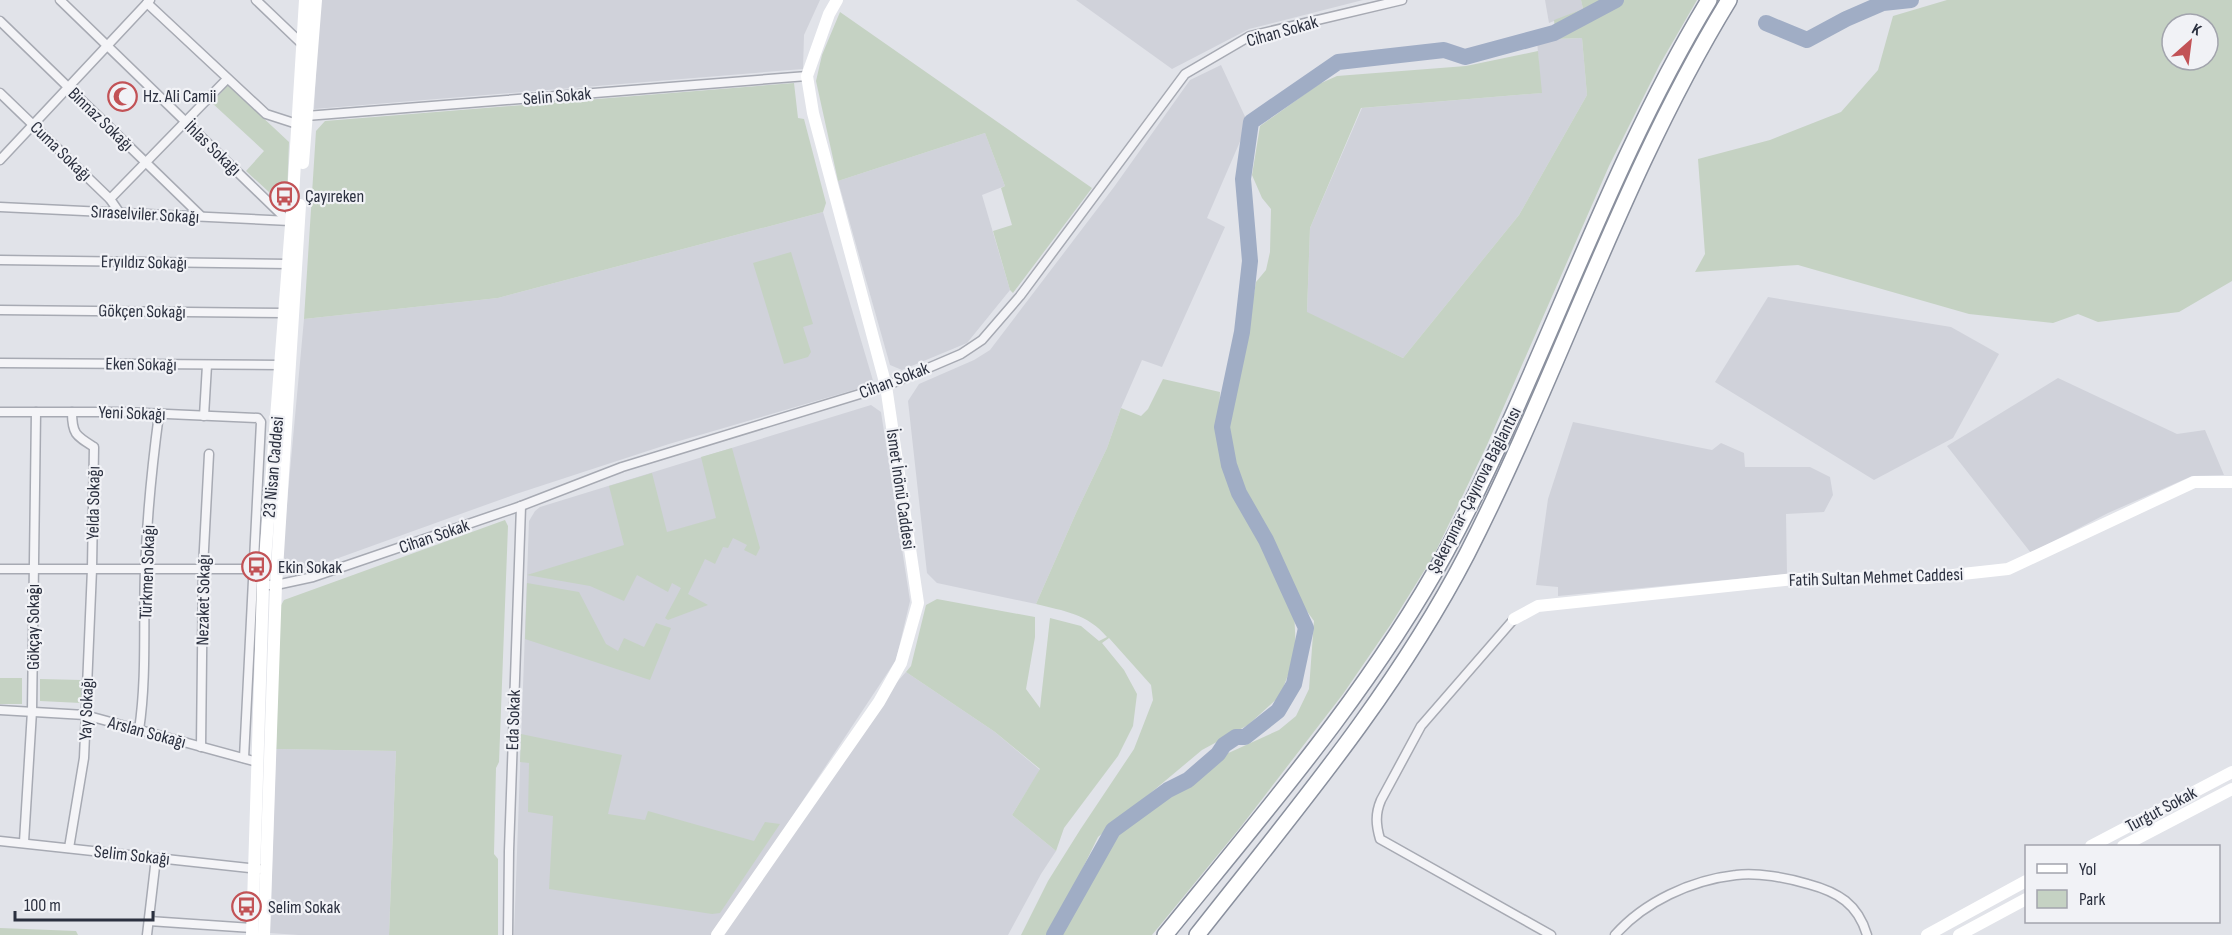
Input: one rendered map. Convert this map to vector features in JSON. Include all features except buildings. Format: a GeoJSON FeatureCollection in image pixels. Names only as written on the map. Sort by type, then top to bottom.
{"type":"FeatureCollection","features":[{"type":"Feature","properties":{"kind":"highway","name":"Şekerpınar-Çayırova Bağlantısı"},"geometry":{"type":"LineString","coordinates":[[1165,935],[1346,707],[1399,630],[1444,555],[1503,437],[1624,161],[1709,0]]}},
{"type":"Feature","properties":{"kind":"highway","name":"Şekerpınar-Çayırova Bağlantısı"},"geometry":{"type":"LineString","coordinates":[[1197,935],[1362,724],[1417,642],[1443,598],[1518,448],[1624,200],[1682,83],[1729,0]]}},
{"type":"Feature","properties":{"kind":"street"},"geometry":{"type":"LineString","coordinates":[[256,0],[301,42]]}},
{"type":"Feature","properties":{"kind":"street","name":"23 Nisan Caddesi"},"geometry":{"type":"LineString","coordinates":[[264,935],[259,869],[257,762],[301,120],[301,42],[305,0]]}},
{"type":"Feature","properties":{"kind":"street","name":"23 Nisan Caddesi"},"geometry":{"type":"LineString","coordinates":[[252,931],[259,869],[269,585],[289,221],[316,0]]}},
{"type":"Feature","properties":{"kind":"street","name":"İsmet İnönü Caddesi"},"geometry":{"type":"LineString","coordinates":[[717,935],[879,702],[901,663],[918,603],[886,386],[813,113],[807,76],[829,14],[837,0]]}},
{"type":"Feature","properties":{"kind":"street","name":"Cihan Sokak"},"geometry":{"type":"LineString","coordinates":[[269,585],[313,577],[520,506],[622,467],[886,386],[961,354],[982,340],[1020,296],[1185,74],[1250,36],[1402,0]]}},
{"type":"Feature","properties":{"kind":"street","name":"İhlas Sokağı"},"geometry":{"type":"LineString","coordinates":[[64,1],[107,46],[289,221]]}},
{"type":"Feature","properties":{"kind":"street"},"geometry":{"type":"LineString","coordinates":[[0,160],[149,2],[266,114],[301,120]]}},
{"type":"Feature","properties":{"kind":"street","name":"Binnaz Sokağı"},"geometry":{"type":"LineString","coordinates":[[0,21],[201,216]]}},
{"type":"Feature","properties":{"kind":"street","name":"Selin Sokak"},"geometry":{"type":"LineString","coordinates":[[301,120],[807,76]]}},
{"type":"Feature","properties":{"kind":"street"},"geometry":{"type":"LineString","coordinates":[[110,199],[227,79]]}},
{"type":"Feature","properties":{"kind":"street","name":"Cuma Sokağı"},"geometry":{"type":"LineString","coordinates":[[0,93],[110,199],[119,212]]}},
{"type":"Feature","properties":{"kind":"street","name":"Sıraselviler Sokağı"},"geometry":{"type":"LineString","coordinates":[[0,207],[289,221]]}},
{"type":"Feature","properties":{"kind":"street","name":"Eryıldız Sokağı"},"geometry":{"type":"LineString","coordinates":[[0,260],[288,264]]}},
{"type":"Feature","properties":{"kind":"street","name":"Gökçen Sokağı"},"geometry":{"type":"LineString","coordinates":[[0,310],[284,313]]}},
{"type":"Feature","properties":{"kind":"street","name":"Eken Sokağı"},"geometry":{"type":"LineString","coordinates":[[0,363],[281,365]]}},
{"type":"Feature","properties":{"kind":"street"},"geometry":{"type":"LineString","coordinates":[[204,416],[207,365]]}},
{"type":"Feature","properties":{"kind":"street","name":"Yeni Sokağı"},"geometry":{"type":"LineString","coordinates":[[0,412],[258,418],[261,422],[253,569]]}},
{"type":"Feature","properties":{"kind":"street","name":"Gökçay Sokağı"},"geometry":{"type":"LineString","coordinates":[[24,842],[32,711],[36,412]]}},
{"type":"Feature","properties":{"kind":"street","name":"Yelda Sokağı"},"geometry":{"type":"LineString","coordinates":[[72,412],[72,426],[76,436],[94,447],[92,569]]}},
{"type":"Feature","properties":{"kind":"street","name":"Türkmen Sokağı"},"geometry":{"type":"LineString","coordinates":[[139,730],[144,696],[145,569],[152,470],[159,414]]}},
{"type":"Feature","properties":{"kind":"street","name":"Nezaket Sokağı"},"geometry":{"type":"LineString","coordinates":[[201,747],[203,568],[209,454]]}},
{"type":"Feature","properties":{"kind":"street","name":"Fatih Sultan Mehmet Caddesi"},"geometry":{"type":"LineString","coordinates":[[1514,619],[1538,606],[1794,579],[1926,578],[2008,569],[2194,483],[2232,482]]}},
{"type":"Feature","properties":{"kind":"street","name":"Eda Sokak"},"geometry":{"type":"LineString","coordinates":[[508,935],[508,851],[520,506]]}},
{"type":"Feature","properties":{"kind":"street"},"geometry":{"type":"LineString","coordinates":[[0,569],[253,569],[244,758]]}},
{"type":"Feature","properties":{"kind":"street","name":"Yay Sokağı"},"geometry":{"type":"LineString","coordinates":[[69,848],[84,759],[92,569]]}},
{"type":"Feature","properties":{"kind":"street"},"geometry":{"type":"LineString","coordinates":[[1514,619],[1420,726],[1376,811],[1376,827],[1380,839],[1551,935]]}},
{"type":"Feature","properties":{"kind":"street","name":"Arslan Sokağı"},"geometry":{"type":"LineString","coordinates":[[0,710],[85,715],[257,762]]}},
{"type":"Feature","properties":{"kind":"street","name":"Turgut Sokak"},"geometry":{"type":"LineString","coordinates":[[2093,845],[2232,772]]}},
{"type":"Feature","properties":{"kind":"street","name":"Turgut Sokak"},"geometry":{"type":"LineString","coordinates":[[2125,845],[2232,789]]}},
{"type":"Feature","properties":{"kind":"street","name":"Selim Sokağı"},"geometry":{"type":"LineString","coordinates":[[0,841],[259,869]]}},
{"type":"Feature","properties":{"kind":"street"},"geometry":{"type":"LineString","coordinates":[[147,935],[156,858]]}},
{"type":"Feature","properties":{"kind":"street"},"geometry":{"type":"LineString","coordinates":[[1615,935],[1627,921],[1671,893],[1709,880],[1737,874],[1791,879],[1821,887],[1845,898],[1863,922],[1867,935]]}},
{"type":"Feature","properties":{"kind":"street"},"geometry":{"type":"LineString","coordinates":[[1927,935],[2025,882]]}},
{"type":"Feature","properties":{"kind":"street"},"geometry":{"type":"LineString","coordinates":[[1959,935],[2025,900]]}},
{"type":"Feature","properties":{"kind":"street"},"geometry":{"type":"LineString","coordinates":[[148,921],[252,931]]}},
{"type":"Feature","properties":{"kind":"shaded area"},"geometry":{"type":"Polygon","coordinates":[[[320,0],[820,0],[804,35],[803,69],[314,109],[320,0]]]}},
{"type":"Feature","properties":{"kind":"shaded area"},"geometry":{"type":"Polygon","coordinates":[[[1076,0],[1363,0],[1249,29],[1172,69],[1076,0]]]}},
{"type":"Feature","properties":{"kind":"shaded area"},"geometry":{"type":"Polygon","coordinates":[[[1545,0],[1581,0],[1583,9],[1549,23],[1545,0]]]}},
{"type":"Feature","properties":{"kind":"shaded area"},"geometry":{"type":"Polygon","coordinates":[[[1582,38],[1587,95],[1519,215],[1403,358],[1307,313],[1310,228],[1362,108],[1541,93],[1537,40],[1582,38]]]}},
{"type":"Feature","properties":{"kind":"shaded area"},"geometry":{"type":"Polygon","coordinates":[[[1221,65],[1248,123],[1207,218],[1225,227],[1162,367],[1142,360],[1107,448],[1036,604],[937,583],[927,573],[908,401],[919,384],[974,360],[990,350],[1114,187],[1190,80],[1221,65]]]}},
{"type":"Feature","properties":{"kind":"shaded area"},"geometry":{"type":"Polygon","coordinates":[[[985,133],[1005,186],[982,195],[1010,290],[967,343],[902,370],[890,365],[838,181],[985,133]]]}},
{"type":"Feature","properties":{"kind":"shaded area"},"geometry":{"type":"Polygon","coordinates":[[[823,212],[874,384],[669,444],[516,494],[308,569],[282,558],[304,319],[498,298],[823,212]]]}},
{"type":"Feature","properties":{"kind":"shaded area"},"geometry":{"type":"Polygon","coordinates":[[[1768,297],[1951,327],[1999,354],[1953,438],[1874,480],[1715,382],[1768,297]]]}},
{"type":"Feature","properties":{"kind":"shaded area"},"geometry":{"type":"Polygon","coordinates":[[[2058,378],[2177,434],[2205,430],[2224,475],[2192,476],[2108,513],[2031,553],[1947,446],[2058,378]]]}},
{"type":"Feature","properties":{"kind":"shaded area"},"geometry":{"type":"Polygon","coordinates":[[[871,405],[881,412],[910,601],[896,660],[784,829],[879,702],[906,672],[995,732],[1040,770],[1012,815],[1056,851],[1008,935],[514,935],[529,521],[535,511],[540,507],[871,405]]]}},
{"type":"Feature","properties":{"kind":"shaded area"},"geometry":{"type":"Polygon","coordinates":[[[1573,422],[1712,450],[1721,443],[1744,453],[1745,467],[1810,467],[1830,477],[1833,495],[1824,512],[1786,514],[1787,574],[1558,596],[1558,587],[1536,585],[1548,499],[1573,422]]]}},
{"type":"Feature","properties":{"kind":"shaded area"},"geometry":{"type":"Polygon","coordinates":[[[276,749],[396,751],[389,935],[270,933],[276,749]]]}},
{"type":"Feature","properties":{"kind":"green space"},"geometry":{"type":"Polygon","coordinates":[[[1581,0],[1697,0],[1660,64],[1609,166],[1487,445],[1434,555],[1391,624],[1343,694],[1239,829],[1152,935],[1059,935],[1113,835],[1123,831],[1224,755],[1279,730],[1296,716],[1309,689],[1314,621],[1296,596],[1245,496],[1233,466],[1227,424],[1244,352],[1256,282],[1266,270],[1270,252],[1271,209],[1262,198],[1252,175],[1260,126],[1319,84],[1337,76],[1466,66],[1538,51],[1542,93],[1361,108],[1310,228],[1307,312],[1403,358],[1519,215],[1587,95],[1582,38],[1556,39],[1554,20],[1583,9],[1581,0]]]}},
{"type":"Feature","properties":{"kind":"green space"},"geometry":{"type":"Polygon","coordinates":[[[1947,0],[2232,0],[2232,281],[2179,312],[2098,322],[2078,314],[2053,323],[1969,314],[1798,265],[1695,272],[1705,254],[1698,159],[1770,140],[1841,112],[1878,70],[1893,16],[1947,0]]]}},
{"type":"Feature","properties":{"kind":"green space"},"geometry":{"type":"Polygon","coordinates":[[[840,12],[1092,188],[1013,293],[1010,290],[993,231],[1012,225],[1001,188],[1005,186],[985,133],[838,181],[816,81],[822,55],[840,12]]]}},
{"type":"Feature","properties":{"kind":"green space"},"geometry":{"type":"Polygon","coordinates":[[[794,83],[798,118],[804,119],[826,203],[823,212],[498,298],[304,319],[316,131],[325,121],[794,83]]]}},
{"type":"Feature","properties":{"kind":"green space"},"geometry":{"type":"Polygon","coordinates":[[[228,85],[289,142],[287,197],[282,204],[246,171],[264,151],[212,103],[228,85]]]}},
{"type":"Feature","properties":{"kind":"green space"},"geometry":{"type":"Polygon","coordinates":[[[791,252],[813,324],[803,327],[811,352],[808,357],[784,364],[753,263],[791,252]]]}},
{"type":"Feature","properties":{"kind":"green space"},"geometry":{"type":"Polygon","coordinates":[[[1163,379],[1220,392],[1218,436],[1235,498],[1261,537],[1294,608],[1296,654],[1280,696],[1248,725],[1202,750],[1098,837],[1050,935],[1021,935],[1048,881],[1134,749],[1153,700],[1151,685],[1109,638],[1102,643],[1124,670],[1137,694],[1133,726],[1118,756],[1064,828],[1056,851],[1012,815],[1040,769],[995,732],[906,672],[911,666],[926,605],[937,599],[1035,617],[1035,637],[1026,689],[1040,708],[1050,618],[1081,626],[1099,641],[1107,637],[1084,618],[1036,604],[1107,448],[1121,408],[1141,416],[1148,409],[1163,379]]]}},
{"type":"Feature","properties":{"kind":"green space"},"geometry":{"type":"Polygon","coordinates":[[[732,448],[760,548],[756,556],[744,550],[747,545],[733,538],[728,548],[723,547],[715,564],[705,559],[688,594],[708,605],[668,620],[665,618],[681,588],[672,583],[668,592],[637,575],[624,601],[590,586],[527,575],[624,545],[609,486],[652,473],[667,532],[716,518],[701,457],[732,448]]]}},
{"type":"Feature","properties":{"kind":"green space"},"geometry":{"type":"Polygon","coordinates":[[[505,520],[508,526],[494,854],[498,859],[498,935],[389,935],[396,751],[276,749],[280,607],[284,600],[505,520]]]}},
{"type":"Feature","properties":{"kind":"green space"},"geometry":{"type":"Polygon","coordinates":[[[527,583],[579,592],[606,644],[618,651],[624,638],[644,647],[656,623],[671,628],[650,680],[525,639],[527,583]]]}},
{"type":"Feature","properties":{"kind":"green space"},"geometry":{"type":"Polygon","coordinates":[[[0,678],[22,678],[22,704],[0,704],[0,678]]]}},
{"type":"Feature","properties":{"kind":"green space"},"geometry":{"type":"Polygon","coordinates":[[[40,679],[82,680],[81,703],[40,701],[40,679]]]}},
{"type":"Feature","properties":{"kind":"green space"},"geometry":{"type":"Polygon","coordinates":[[[521,734],[622,755],[608,814],[645,820],[648,811],[754,841],[765,822],[780,824],[720,913],[712,914],[549,889],[553,816],[528,812],[529,763],[520,762],[521,734]]]}},
{"type":"Feature","properties":{"kind":"green space"},"geometry":{"type":"Polygon","coordinates":[[[0,928],[76,931],[78,935],[0,935],[0,928]]]}},
{"type":"Feature","properties":{"kind":"waterway"},"geometry":{"type":"LineString","coordinates":[[1054,935],[1113,830],[1168,790],[1188,780],[1218,754],[1224,745],[1236,737],[1245,737],[1278,711],[1294,684],[1306,628],[1266,540],[1239,493],[1229,465],[1222,427],[1242,332],[1250,261],[1243,179],[1251,122],[1338,62],[1444,50],[1465,57],[1554,33],[1616,0]]}},
{"type":"Feature","properties":{"kind":"waterway"},"geometry":{"type":"LineString","coordinates":[[1766,23],[1807,40],[1846,19],[1883,3],[1911,0]]}},
{"type":"Feature","properties":{"kind":"place","name":"Hz. Ali Camii"},"geometry":{"type":"Point","coordinates":[122,96]}},
{"type":"Feature","properties":{"kind":"place","name":"Çayıreken"},"geometry":{"type":"Point","coordinates":[284,196]}},
{"type":"Feature","properties":{"kind":"place","name":"Ekin Sokak"},"geometry":{"type":"Point","coordinates":[257,567]}},
{"type":"Feature","properties":{"kind":"place","name":"Selim Sokak"},"geometry":{"type":"Point","coordinates":[247,907]}}]}
